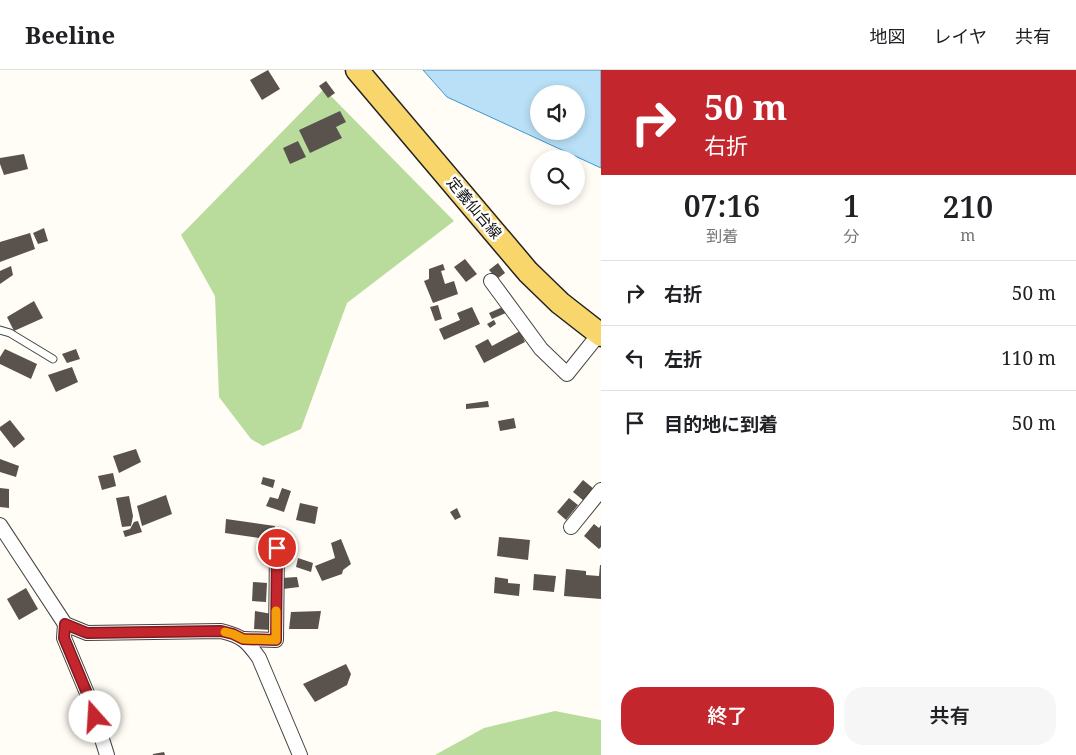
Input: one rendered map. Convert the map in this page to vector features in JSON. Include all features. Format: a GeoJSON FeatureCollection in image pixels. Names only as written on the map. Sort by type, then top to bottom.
{"type":"FeatureCollection","features":[{"type":"Feature","properties":{"kind":"main road","name":"定義仙台線"},"geometry":{"type":"LineString","coordinates":[[357,70],[528,272],[560,303],[600,334]]}},
{"type":"Feature","properties":{"kind":"street"},"geometry":{"type":"LineString","coordinates":[[491,281],[540,349],[567,374],[600,334]]}},
{"type":"Feature","properties":{"kind":"street"},"geometry":{"type":"LineString","coordinates":[[571,527],[601,490]]}},
{"type":"Feature","properties":{"kind":"street"},"geometry":{"type":"LineString","coordinates":[[0,525],[65,624],[87,633],[221,631],[243,639],[259,658],[300,755]]}},
{"type":"Feature","properties":{"kind":"street"},"geometry":{"type":"LineString","coordinates":[[243,639],[276,640],[277,548]]}},
{"type":"Feature","properties":{"kind":"street"},"geometry":{"type":"LineString","coordinates":[[65,624],[64,638],[89,698],[107,755]]}},
{"type":"Feature","properties":{"kind":"lane"},"geometry":{"type":"LineString","coordinates":[[0,330],[10,333],[53,359]]}},
{"type":"Feature","properties":{"kind":"green space"},"geometry":{"type":"Polygon","coordinates":[[[324,89],[454,221],[347,303],[301,429],[263,446],[251,439],[219,397],[215,296],[181,235],[324,89]]]}},
{"type":"Feature","properties":{"kind":"green space"},"geometry":{"type":"Polygon","coordinates":[[[555,711],[601,720],[601,755],[435,755],[484,728],[555,711]]]}},
{"type":"Feature","properties":{"kind":"water"},"geometry":{"type":"Polygon","coordinates":[[[423,70],[601,70],[601,168],[585,161],[585,150],[562,150],[540,140],[585,140],[585,85],[530,85],[530,135],[447,97],[423,70]]]}},
{"type":"Feature","properties":{"kind":"building"},"geometry":{"type":"Polygon","coordinates":[[[268,70],[280,89],[262,100],[250,80],[268,70]]]}},
{"type":"Feature","properties":{"kind":"building"},"geometry":{"type":"Polygon","coordinates":[[[326,81],[335,93],[328,98],[319,86],[326,81]]]}},
{"type":"Feature","properties":{"kind":"building"},"geometry":{"type":"Polygon","coordinates":[[[340,111],[346,122],[336,127],[342,138],[310,153],[299,130],[340,111]]]}},
{"type":"Feature","properties":{"kind":"building"},"geometry":{"type":"Polygon","coordinates":[[[298,141],[306,157],[290,164],[283,148],[298,141]]]}},
{"type":"Feature","properties":{"kind":"building"},"geometry":{"type":"Polygon","coordinates":[[[24,154],[28,169],[4,175],[0,158],[24,154]]]}},
{"type":"Feature","properties":{"kind":"building"},"geometry":{"type":"Polygon","coordinates":[[[44,228],[48,241],[38,244],[33,233],[44,228]]]}},
{"type":"Feature","properties":{"kind":"building"},"geometry":{"type":"Polygon","coordinates":[[[30,233],[35,249],[0,262],[0,242],[30,233]]]}},
{"type":"Feature","properties":{"kind":"building"},"geometry":{"type":"Polygon","coordinates":[[[465,259],[477,274],[466,282],[454,267],[465,259]]]}},
{"type":"Feature","properties":{"kind":"building"},"geometry":{"type":"Polygon","coordinates":[[[498,263],[505,273],[497,279],[489,270],[498,263]]]}},
{"type":"Feature","properties":{"kind":"building"},"geometry":{"type":"Polygon","coordinates":[[[443,264],[445,270],[441,271],[445,284],[454,281],[458,294],[433,303],[424,281],[429,279],[429,269],[443,264]]]}},
{"type":"Feature","properties":{"kind":"building"},"geometry":{"type":"Polygon","coordinates":[[[11,266],[13,275],[0,284],[0,271],[11,266]]]}},
{"type":"Feature","properties":{"kind":"building"},"geometry":{"type":"Polygon","coordinates":[[[34,301],[43,318],[14,331],[7,317],[34,301]]]}},
{"type":"Feature","properties":{"kind":"building"},"geometry":{"type":"Polygon","coordinates":[[[438,305],[442,319],[435,321],[430,307],[438,305]]]}},
{"type":"Feature","properties":{"kind":"building"},"geometry":{"type":"Polygon","coordinates":[[[505,306],[508,312],[492,319],[489,313],[505,306]]]}},
{"type":"Feature","properties":{"kind":"building"},"geometry":{"type":"Polygon","coordinates":[[[472,307],[480,324],[444,340],[439,329],[460,320],[457,313],[472,307]]]}},
{"type":"Feature","properties":{"kind":"building"},"geometry":{"type":"Polygon","coordinates":[[[494,320],[496,324],[490,328],[487,324],[494,320]]]}},
{"type":"Feature","properties":{"kind":"building"},"geometry":{"type":"Polygon","coordinates":[[[520,331],[525,342],[484,363],[475,346],[488,339],[492,346],[520,331]]]}},
{"type":"Feature","properties":{"kind":"building"},"geometry":{"type":"Polygon","coordinates":[[[5,349],[37,364],[31,379],[0,364],[0,357],[5,349]]]}},
{"type":"Feature","properties":{"kind":"building"},"geometry":{"type":"Polygon","coordinates":[[[76,349],[80,359],[67,363],[62,354],[76,349]]]}},
{"type":"Feature","properties":{"kind":"building"},"geometry":{"type":"Polygon","coordinates":[[[72,367],[78,382],[56,392],[48,375],[72,367]]]}},
{"type":"Feature","properties":{"kind":"building"},"geometry":{"type":"Polygon","coordinates":[[[488,401],[489,407],[466,409],[466,404],[488,401]]]}},
{"type":"Feature","properties":{"kind":"building"},"geometry":{"type":"Polygon","coordinates":[[[514,418],[516,428],[500,431],[498,421],[514,418]]]}},
{"type":"Feature","properties":{"kind":"building"},"geometry":{"type":"Polygon","coordinates":[[[10,420],[25,439],[14,448],[0,430],[0,427],[10,420]]]}},
{"type":"Feature","properties":{"kind":"building"},"geometry":{"type":"Polygon","coordinates":[[[136,449],[141,462],[119,473],[113,456],[136,449]]]}},
{"type":"Feature","properties":{"kind":"building"},"geometry":{"type":"Polygon","coordinates":[[[0,459],[19,466],[16,477],[0,472],[0,459]]]}},
{"type":"Feature","properties":{"kind":"building"},"geometry":{"type":"Polygon","coordinates":[[[113,473],[116,486],[102,490],[98,476],[113,473]]]}},
{"type":"Feature","properties":{"kind":"building"},"geometry":{"type":"Polygon","coordinates":[[[263,477],[275,480],[273,488],[261,484],[263,477]]]}},
{"type":"Feature","properties":{"kind":"building"},"geometry":{"type":"Polygon","coordinates":[[[583,480],[594,489],[584,501],[573,492],[583,480]]]}},
{"type":"Feature","properties":{"kind":"building"},"geometry":{"type":"Polygon","coordinates":[[[0,488],[9,489],[9,508],[0,507],[0,488]]]}},
{"type":"Feature","properties":{"kind":"building"},"geometry":{"type":"Polygon","coordinates":[[[282,488],[291,491],[284,512],[266,506],[270,497],[278,499],[282,488]]]}},
{"type":"Feature","properties":{"kind":"building"},"geometry":{"type":"Polygon","coordinates":[[[166,495],[172,514],[142,526],[137,506],[166,495]]]}},
{"type":"Feature","properties":{"kind":"building"},"geometry":{"type":"Polygon","coordinates":[[[129,496],[133,516],[131,526],[122,527],[116,498],[129,496]]]}},
{"type":"Feature","properties":{"kind":"building"},"geometry":{"type":"Polygon","coordinates":[[[569,498],[578,505],[566,520],[557,512],[569,498]]]}},
{"type":"Feature","properties":{"kind":"building"},"geometry":{"type":"Polygon","coordinates":[[[300,503],[318,507],[315,524],[296,520],[300,503]]]}},
{"type":"Feature","properties":{"kind":"building"},"geometry":{"type":"Polygon","coordinates":[[[457,508],[461,517],[455,520],[450,512],[457,508]]]}},
{"type":"Feature","properties":{"kind":"building"},"geometry":{"type":"Polygon","coordinates":[[[226,519],[275,526],[273,540],[225,533],[226,519]]]}},
{"type":"Feature","properties":{"kind":"building"},"geometry":{"type":"Polygon","coordinates":[[[138,521],[142,532],[125,537],[123,531],[130,529],[134,522],[138,521]]]}},
{"type":"Feature","properties":{"kind":"building"},"geometry":{"type":"Polygon","coordinates":[[[594,524],[599,528],[601,525],[601,547],[599,549],[584,536],[594,524]]]}},
{"type":"Feature","properties":{"kind":"building"},"geometry":{"type":"Polygon","coordinates":[[[499,537],[530,540],[528,560],[497,556],[499,537]]]}},
{"type":"Feature","properties":{"kind":"building"},"geometry":{"type":"Polygon","coordinates":[[[341,539],[351,564],[343,570],[342,574],[322,581],[315,566],[335,558],[331,543],[341,539]]]}},
{"type":"Feature","properties":{"kind":"building"},"geometry":{"type":"Polygon","coordinates":[[[298,558],[313,563],[311,572],[296,567],[298,558]]]}},
{"type":"Feature","properties":{"kind":"building"},"geometry":{"type":"Polygon","coordinates":[[[600,565],[601,599],[564,596],[566,569],[586,571],[586,575],[599,576],[600,565]]]}},
{"type":"Feature","properties":{"kind":"building"},"geometry":{"type":"Polygon","coordinates":[[[534,574],[556,576],[554,592],[533,590],[534,574]]]}},
{"type":"Feature","properties":{"kind":"building"},"geometry":{"type":"Polygon","coordinates":[[[297,577],[299,587],[283,589],[282,578],[297,577]]]}},
{"type":"Feature","properties":{"kind":"building"},"geometry":{"type":"Polygon","coordinates":[[[495,577],[508,579],[508,583],[520,584],[519,596],[494,593],[495,577]]]}},
{"type":"Feature","properties":{"kind":"building"},"geometry":{"type":"Polygon","coordinates":[[[253,582],[267,583],[266,602],[252,601],[253,582]]]}},
{"type":"Feature","properties":{"kind":"building"},"geometry":{"type":"Polygon","coordinates":[[[26,588],[38,609],[19,620],[7,599],[26,588]]]}},
{"type":"Feature","properties":{"kind":"building"},"geometry":{"type":"Polygon","coordinates":[[[255,611],[272,614],[271,630],[254,629],[255,611]]]}},
{"type":"Feature","properties":{"kind":"building"},"geometry":{"type":"Polygon","coordinates":[[[321,611],[318,629],[289,629],[291,612],[321,611]]]}},
{"type":"Feature","properties":{"kind":"building"},"geometry":{"type":"Polygon","coordinates":[[[346,664],[351,674],[347,685],[315,702],[303,684],[346,664]]]}},
{"type":"Feature","properties":{"kind":"building"},"geometry":{"type":"Polygon","coordinates":[[[164,752],[165,755],[153,755],[153,754],[164,752]]]}},
{"type":"Feature","properties":{"kind":"slow traffic"},"geometry":{"type":"LineString","coordinates":[[225,632],[243,639],[276,640],[276,611]]}},
{"type":"Feature","properties":{"kind":"route"},"geometry":{"type":"LineString","coordinates":[[95,717],[64,638],[65,624],[87,633],[221,631],[243,639],[276,640],[277,548]]}}]}
